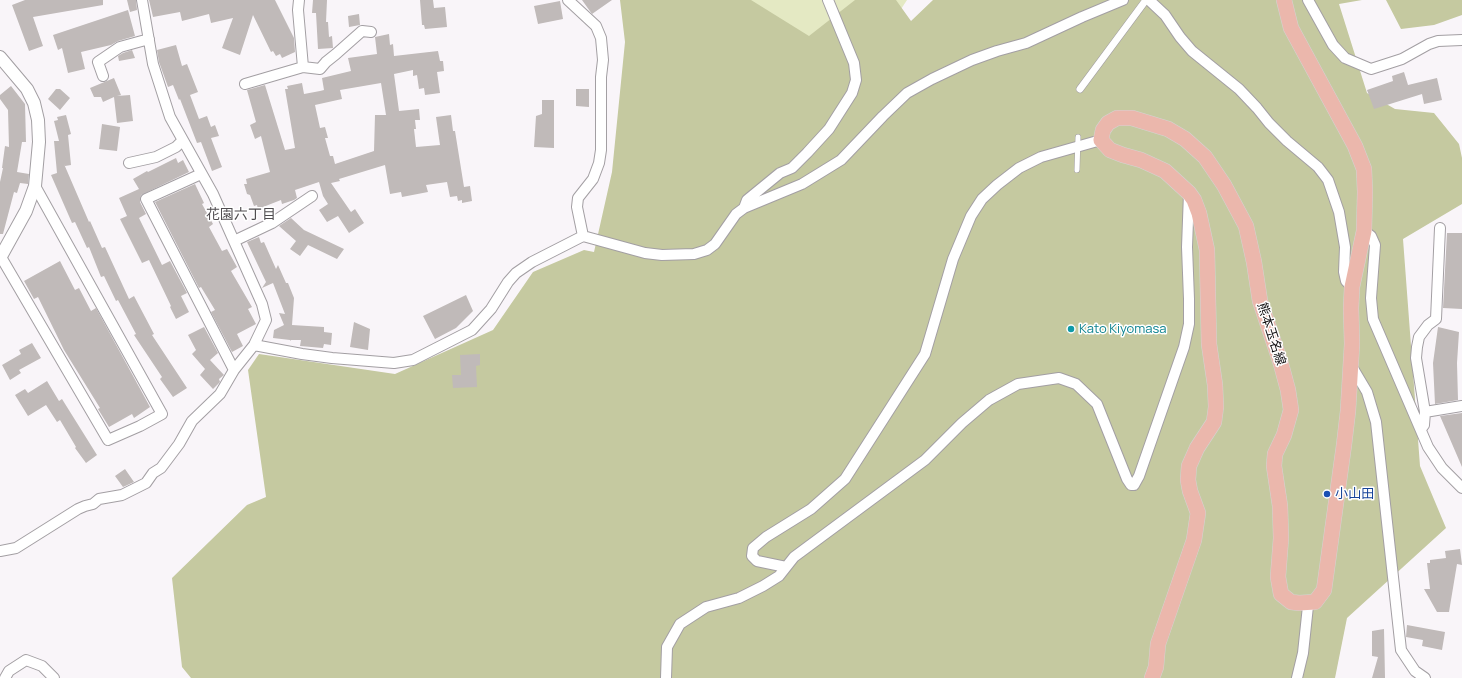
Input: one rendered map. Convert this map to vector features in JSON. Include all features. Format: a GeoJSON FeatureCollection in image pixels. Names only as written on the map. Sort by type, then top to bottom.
{"type":"FeatureCollection","features":[{"type":"Feature","properties":{"kind":"main road"},"geometry":{"type":"LineString","coordinates":[[1284,0],[1291,28],[1355,146],[1364,169],[1364,231],[1352,287],[1352,344],[1346,432],[1324,590],[1315,602]]}},
{"type":"Feature","properties":{"kind":"main road","name":"熊本玉名線"},"geometry":{"type":"LineString","coordinates":[[1101,140],[1103,130],[1108,123],[1117,118],[1132,118],[1168,129],[1185,140],[1206,157],[1224,184],[1246,226],[1254,262],[1260,301],[1281,364],[1288,390],[1291,410],[1284,435],[1276,454],[1274,466],[1280,506],[1281,538],[1278,577],[1281,594],[1291,602],[1315,602]]}},
{"type":"Feature","properties":{"kind":"main road"},"geometry":{"type":"LineString","coordinates":[[1101,140],[1110,150],[1141,160],[1165,171],[1189,193],[1194,200],[1199,213],[1207,250],[1209,344],[1215,385],[1216,407],[1214,422],[1197,448],[1189,466],[1188,480],[1190,491],[1198,513],[1194,540],[1185,570],[1158,644],[1156,667],[1152,678]]}},
{"type":"Feature","properties":{"kind":"street"},"geometry":{"type":"LineString","coordinates":[[0,551],[16,548],[78,509],[94,504],[100,499],[122,495],[146,483],[154,473],[161,468],[179,444],[192,421],[220,394],[234,370],[254,345],[266,320],[262,304],[213,194],[182,141],[170,117],[153,64],[142,0]]}},
{"type":"Feature","properties":{"kind":"street"},"geometry":{"type":"LineString","coordinates":[[299,0],[298,10],[303,67]]}},
{"type":"Feature","properties":{"kind":"street"},"geometry":{"type":"LineString","coordinates":[[568,0],[596,26],[601,38],[603,60],[601,77],[601,150],[599,163],[593,179],[578,198],[577,208],[583,236]]}},
{"type":"Feature","properties":{"kind":"street"},"geometry":{"type":"LineString","coordinates":[[744,208],[747,200],[780,173],[792,168],[807,154],[829,129],[852,93],[856,80],[854,63],[828,0]]}},
{"type":"Feature","properties":{"kind":"street"},"geometry":{"type":"LineString","coordinates":[[254,345],[302,354],[394,364],[413,360],[472,330],[491,309],[508,282],[516,273],[532,262],[583,236],[645,253],[662,255],[694,254],[706,250],[715,244],[736,214],[744,208],[802,184],[841,160],[907,93],[972,60],[1026,43],[1123,0]]}},
{"type":"Feature","properties":{"kind":"street"},"geometry":{"type":"LineString","coordinates":[[1080,90],[1148,0],[1165,15],[1180,37],[1192,51],[1239,89],[1287,141],[1318,167],[1328,180],[1339,212],[1345,247],[1344,272],[1346,281],[1352,287]]}},
{"type":"Feature","properties":{"kind":"street"},"geometry":{"type":"LineString","coordinates":[[1308,0],[1333,45],[1345,58],[1371,69],[1402,59],[1429,44],[1438,41],[1462,40]]}},
{"type":"Feature","properties":{"kind":"street"},"geometry":{"type":"LineString","coordinates":[[245,84],[303,67],[320,69],[362,31],[371,32]]}},
{"type":"Feature","properties":{"kind":"street"},"geometry":{"type":"LineString","coordinates":[[103,76],[98,62],[120,47],[149,39]]}},
{"type":"Feature","properties":{"kind":"street"},"geometry":{"type":"LineString","coordinates":[[0,57],[27,89],[34,104],[38,120],[39,142],[35,186],[26,211],[1,258],[108,440],[136,432],[162,414],[35,186]]}},
{"type":"Feature","properties":{"kind":"street"},"geometry":{"type":"LineString","coordinates":[[786,567],[757,561],[752,556],[753,548],[766,537],[811,509],[845,479],[925,354],[953,259],[972,216],[982,199],[997,184],[1019,168],[1041,157],[1078,142],[1101,140]]}},
{"type":"Feature","properties":{"kind":"street"},"geometry":{"type":"LineString","coordinates":[[130,163],[156,157],[176,147],[182,141]]}},
{"type":"Feature","properties":{"kind":"street"},"geometry":{"type":"LineString","coordinates":[[201,174],[146,199],[234,370]]}},
{"type":"Feature","properties":{"kind":"street"},"geometry":{"type":"LineString","coordinates":[[666,678],[667,647],[680,624],[706,607],[740,598],[779,576],[794,557],[925,460],[962,423],[989,400],[1018,384],[1059,378],[1076,384],[1097,404],[1127,479],[1131,485],[1134,485],[1139,476],[1182,354],[1189,324],[1187,247],[1189,193]]}},
{"type":"Feature","properties":{"kind":"street"},"geometry":{"type":"LineString","coordinates":[[234,241],[272,223],[312,196]]}},
{"type":"Feature","properties":{"kind":"street"},"geometry":{"type":"LineString","coordinates":[[1421,430],[1424,425],[1425,412],[1416,358],[1417,346],[1419,337],[1428,325],[1436,319],[1440,228]]}},
{"type":"Feature","properties":{"kind":"street"},"geometry":{"type":"LineString","coordinates":[[1364,231],[1371,236],[1375,245],[1371,298],[1373,319],[1428,448],[1442,468],[1462,488]]}},
{"type":"Feature","properties":{"kind":"street"},"geometry":{"type":"LineString","coordinates":[[1351,365],[1367,392],[1376,422],[1401,650],[1415,671],[1425,678]]}},
{"type":"Feature","properties":{"kind":"street"},"geometry":{"type":"LineString","coordinates":[[1425,412],[1462,406]]}},
{"type":"Feature","properties":{"kind":"street"},"geometry":{"type":"LineString","coordinates":[[1297,678],[1303,653],[1308,606],[1315,602]]}},
{"type":"Feature","properties":{"kind":"street"},"geometry":{"type":"LineString","coordinates":[[5,678],[10,671],[26,660],[42,666],[54,678]]}},
{"type":"Feature","properties":{"kind":"lane"},"geometry":{"type":"LineString","coordinates":[[1077,170],[1078,142]]}},
{"type":"Feature","properties":{"kind":"green space"},"geometry":{"type":"Polygon","coordinates":[[[620,0],[751,0],[809,36],[855,0],[896,0],[911,21],[933,0],[1362,0],[1339,4],[1367,93],[1395,109],[1434,113],[1459,144],[1462,158],[1462,204],[1403,239],[1420,466],[1446,528],[1347,618],[1335,678],[191,678],[182,667],[172,578],[247,505],[266,497],[248,370],[259,354],[395,374],[493,330],[533,272],[584,250],[594,252],[612,172],[625,42],[620,0]]]}},
{"type":"Feature","properties":{"kind":"green space"},"geometry":{"type":"Polygon","coordinates":[[[719,0],[907,0],[892,23],[813,58],[719,0]]]}},
{"type":"Feature","properties":{"kind":"green space"},"geometry":{"type":"Polygon","coordinates":[[[1386,0],[1462,0],[1462,15],[1434,25],[1401,29],[1386,0]]]}},
{"type":"Feature","properties":{"kind":"building"},"geometry":{"type":"Polygon","coordinates":[[[25,0],[103,0],[103,5],[33,17],[43,46],[29,51],[12,5],[25,0]]]}},
{"type":"Feature","properties":{"kind":"building"},"geometry":{"type":"Polygon","coordinates":[[[127,0],[136,0],[137,10],[130,12],[127,0]]]}},
{"type":"Feature","properties":{"kind":"building"},"geometry":{"type":"Polygon","coordinates":[[[149,0],[275,0],[294,38],[295,52],[282,58],[280,54],[276,56],[273,51],[271,52],[253,15],[240,55],[222,48],[233,18],[211,23],[209,14],[182,21],[180,12],[153,17],[149,0]]]}},
{"type":"Feature","properties":{"kind":"building"},"geometry":{"type":"Polygon","coordinates":[[[313,0],[327,0],[326,22],[328,22],[329,37],[332,36],[333,48],[318,49],[316,13],[312,13],[313,0]]]}},
{"type":"Feature","properties":{"kind":"building"},"geometry":{"type":"Polygon","coordinates":[[[420,0],[433,0],[434,8],[445,7],[447,27],[425,29],[424,25],[422,25],[420,0]]]}},
{"type":"Feature","properties":{"kind":"building"},"geometry":{"type":"Polygon","coordinates":[[[582,0],[612,0],[592,14],[582,0]]]}},
{"type":"Feature","properties":{"kind":"building"},"geometry":{"type":"Polygon","coordinates":[[[560,1],[563,19],[538,24],[534,6],[560,1]]]}},
{"type":"Feature","properties":{"kind":"building"},"geometry":{"type":"Polygon","coordinates":[[[128,10],[135,36],[118,41],[111,45],[81,52],[85,69],[68,73],[62,48],[58,50],[53,35],[128,10]]]}},
{"type":"Feature","properties":{"kind":"building"},"geometry":{"type":"Polygon","coordinates":[[[359,14],[360,25],[349,27],[348,16],[359,14]]]}},
{"type":"Feature","properties":{"kind":"building"},"geometry":{"type":"Polygon","coordinates":[[[389,34],[390,45],[393,44],[394,56],[438,51],[440,61],[443,61],[444,71],[437,72],[440,93],[425,95],[424,88],[419,89],[417,75],[413,76],[413,70],[394,74],[399,111],[419,109],[420,120],[415,120],[416,129],[414,129],[416,147],[440,145],[436,117],[451,115],[464,187],[470,186],[472,201],[462,203],[462,200],[458,201],[457,196],[450,197],[447,182],[426,185],[428,192],[402,197],[401,192],[390,194],[385,165],[339,179],[340,181],[331,183],[351,212],[355,209],[364,223],[349,233],[338,216],[327,222],[319,210],[328,204],[323,196],[319,182],[295,190],[297,198],[294,200],[282,204],[281,200],[258,209],[257,205],[254,206],[250,195],[247,194],[244,184],[247,184],[246,179],[270,172],[261,136],[255,139],[250,125],[256,122],[247,90],[265,85],[285,150],[295,148],[285,89],[288,89],[287,86],[302,83],[304,94],[324,90],[322,78],[351,71],[348,58],[377,54],[375,37],[389,34]],[[381,83],[340,90],[342,99],[315,105],[320,128],[325,127],[328,138],[325,138],[330,156],[333,156],[335,164],[374,151],[375,115],[386,115],[381,83]]]}},
{"type":"Feature","properties":{"kind":"building"},"geometry":{"type":"Polygon","coordinates":[[[176,45],[182,66],[187,64],[198,92],[190,95],[199,119],[207,116],[211,127],[215,125],[219,136],[211,138],[222,167],[212,171],[201,142],[197,143],[173,85],[168,87],[159,62],[157,50],[176,45]]]}},
{"type":"Feature","properties":{"kind":"building"},"geometry":{"type":"Polygon","coordinates":[[[132,50],[135,58],[119,61],[118,56],[132,50]]]}},
{"type":"Feature","properties":{"kind":"building"},"geometry":{"type":"Polygon","coordinates":[[[1404,72],[1408,85],[1437,78],[1442,100],[1424,104],[1422,94],[1374,109],[1367,90],[1393,81],[1392,76],[1404,72]]]}},
{"type":"Feature","properties":{"kind":"building"},"geometry":{"type":"Polygon","coordinates":[[[114,78],[121,95],[117,96],[130,95],[133,121],[117,123],[114,97],[103,102],[101,97],[94,97],[90,88],[114,78]]]}},
{"type":"Feature","properties":{"kind":"building"},"geometry":{"type":"Polygon","coordinates":[[[11,86],[25,104],[26,142],[22,142],[17,172],[29,174],[28,184],[20,183],[17,193],[14,192],[3,234],[0,234],[0,182],[5,146],[9,147],[8,110],[0,99],[0,95],[11,86]]]}},
{"type":"Feature","properties":{"kind":"building"},"geometry":{"type":"Polygon","coordinates":[[[56,89],[60,89],[70,98],[60,110],[48,99],[56,89]]]}},
{"type":"Feature","properties":{"kind":"building"},"geometry":{"type":"Polygon","coordinates":[[[576,89],[589,89],[589,107],[576,106],[576,89]]]}},
{"type":"Feature","properties":{"kind":"building"},"geometry":{"type":"Polygon","coordinates":[[[542,100],[554,100],[554,148],[534,147],[536,116],[542,114],[542,100]]]}},
{"type":"Feature","properties":{"kind":"building"},"geometry":{"type":"Polygon","coordinates":[[[66,115],[71,134],[68,135],[71,165],[65,166],[64,164],[89,222],[90,221],[102,248],[105,247],[129,299],[134,296],[154,334],[152,335],[187,388],[173,397],[160,379],[162,377],[134,335],[136,334],[118,300],[116,301],[104,276],[101,277],[89,247],[87,248],[75,222],[72,223],[51,175],[57,173],[54,141],[59,141],[54,121],[58,120],[57,117],[66,115]]]}},
{"type":"Feature","properties":{"kind":"building"},"geometry":{"type":"Polygon","coordinates":[[[102,124],[120,127],[117,151],[99,149],[102,124]]]}},
{"type":"Feature","properties":{"kind":"building"},"geometry":{"type":"Polygon","coordinates":[[[176,158],[178,163],[183,160],[189,172],[141,195],[140,202],[146,214],[139,218],[162,265],[170,261],[187,293],[181,296],[189,312],[176,319],[149,260],[142,263],[120,219],[127,216],[119,198],[139,189],[133,179],[176,158]]]}},
{"type":"Feature","properties":{"kind":"building"},"geometry":{"type":"Polygon","coordinates":[[[195,184],[204,203],[202,204],[213,224],[209,227],[222,251],[227,249],[237,267],[231,271],[252,307],[248,309],[256,324],[237,334],[243,346],[232,352],[211,312],[215,310],[201,287],[199,288],[155,202],[195,184]]]}},
{"type":"Feature","properties":{"kind":"building"},"geometry":{"type":"Polygon","coordinates":[[[291,218],[304,230],[344,249],[337,259],[308,245],[300,256],[290,249],[296,241],[279,226],[291,218]]]}},
{"type":"Feature","properties":{"kind":"building"},"geometry":{"type":"Polygon","coordinates":[[[1447,233],[1462,233],[1462,309],[1443,308],[1447,233]]]}},
{"type":"Feature","properties":{"kind":"building"},"geometry":{"type":"Polygon","coordinates":[[[259,237],[261,243],[264,242],[276,269],[278,265],[294,298],[292,325],[324,327],[324,332],[332,333],[331,345],[324,344],[323,348],[300,346],[301,340],[291,341],[273,338],[274,330],[284,325],[279,313],[285,314],[273,283],[262,288],[266,282],[247,242],[259,237]]]}},
{"type":"Feature","properties":{"kind":"building"},"geometry":{"type":"Polygon","coordinates":[[[60,261],[75,290],[79,288],[91,311],[96,308],[150,407],[134,418],[132,414],[109,427],[98,409],[100,408],[64,350],[38,297],[34,299],[24,281],[60,261]]]}},
{"type":"Feature","properties":{"kind":"building"},"geometry":{"type":"Polygon","coordinates":[[[466,295],[473,311],[456,328],[435,339],[423,316],[466,295]]]}},
{"type":"Feature","properties":{"kind":"building"},"geometry":{"type":"Polygon","coordinates":[[[354,322],[370,329],[368,350],[350,347],[354,322]]]}},
{"type":"Feature","properties":{"kind":"building"},"geometry":{"type":"Polygon","coordinates":[[[204,327],[218,353],[210,360],[224,375],[219,379],[220,382],[213,389],[200,375],[205,369],[192,354],[196,350],[188,335],[204,327]]]}},
{"type":"Feature","properties":{"kind":"building"},"geometry":{"type":"Polygon","coordinates":[[[1438,327],[1459,332],[1457,363],[1458,400],[1435,404],[1433,363],[1438,327]]]}},
{"type":"Feature","properties":{"kind":"building"},"geometry":{"type":"Polygon","coordinates":[[[32,343],[41,358],[19,370],[21,373],[10,380],[2,365],[21,354],[19,350],[32,343]]]}},
{"type":"Feature","properties":{"kind":"building"},"geometry":{"type":"Polygon","coordinates":[[[480,354],[480,365],[476,366],[477,387],[453,388],[452,375],[461,375],[460,355],[480,354]]]}},
{"type":"Feature","properties":{"kind":"building"},"geometry":{"type":"Polygon","coordinates":[[[47,381],[59,401],[62,399],[97,455],[86,463],[75,448],[76,447],[60,420],[57,422],[46,405],[28,416],[15,395],[25,389],[28,393],[47,381]]]}},
{"type":"Feature","properties":{"kind":"building"},"geometry":{"type":"Polygon","coordinates":[[[1462,413],[1462,467],[1440,416],[1462,413]]]}},
{"type":"Feature","properties":{"kind":"building"},"geometry":{"type":"Polygon","coordinates":[[[125,469],[134,482],[123,487],[115,476],[125,469]]]}},
{"type":"Feature","properties":{"kind":"building"},"geometry":{"type":"Polygon","coordinates":[[[1460,549],[1462,565],[1457,564],[1449,612],[1437,612],[1424,589],[1430,589],[1427,563],[1430,563],[1430,560],[1446,558],[1445,551],[1460,549]]]}},
{"type":"Feature","properties":{"kind":"building"},"geometry":{"type":"Polygon","coordinates":[[[1407,625],[1445,632],[1442,650],[1422,646],[1423,640],[1406,637],[1407,625]]]}},
{"type":"Feature","properties":{"kind":"building"},"geometry":{"type":"Polygon","coordinates":[[[1384,629],[1385,678],[1372,678],[1378,657],[1372,656],[1372,631],[1384,629]]]}},
{"type":"Feature","properties":{"kind":"place","name":"Kato Kiyomasa"},"geometry":{"type":"Point","coordinates":[1071,329]}},
{"type":"Feature","properties":{"kind":"place","name":"小山田"},"geometry":{"type":"Point","coordinates":[1327,494]}},
{"type":"Feature","properties":{"kind":"district","name":"花園六丁目"},"geometry":{"type":"Point","coordinates":[241,215]}}]}
